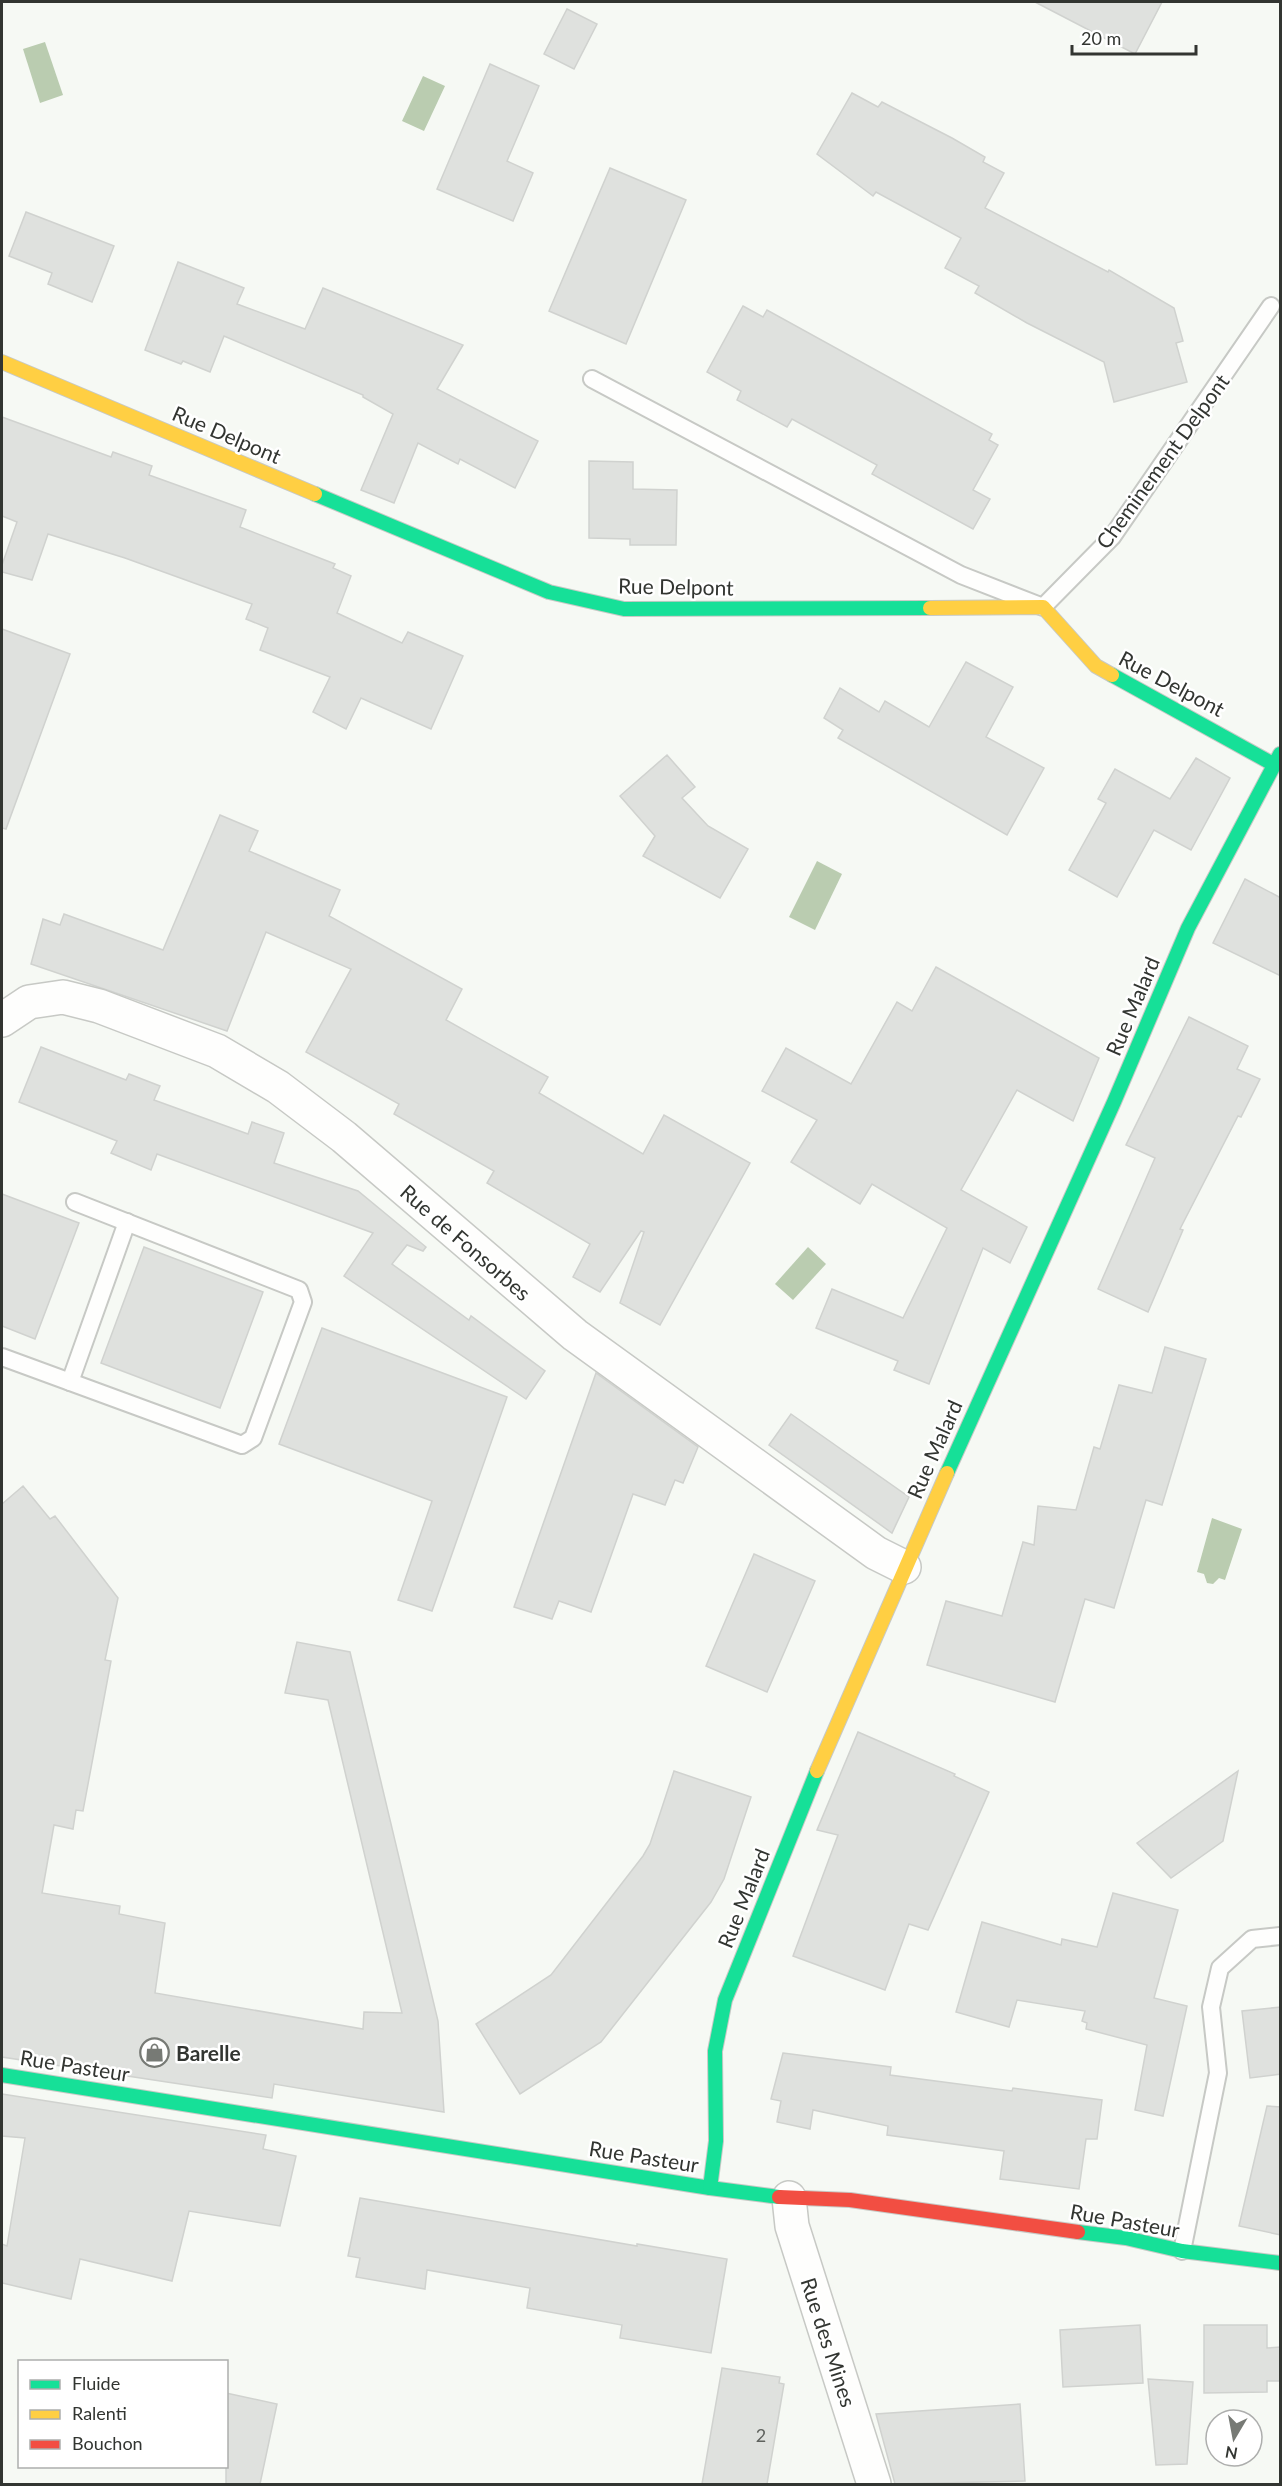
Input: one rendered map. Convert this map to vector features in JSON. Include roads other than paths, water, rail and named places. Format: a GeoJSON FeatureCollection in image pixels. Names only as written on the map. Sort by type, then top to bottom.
{"type":"FeatureCollection","features":[{"type":"Feature","properties":{"kind":"street","name":"Rue Delpont"},"geometry":{"type":"LineString","coordinates":[[2,362],[549,592],[624,609],[1043,607],[1096,666],[1277,759]]}},
{"type":"Feature","properties":{"kind":"street","name":"Rue Malard"},"geometry":{"type":"LineString","coordinates":[[710,2188],[716,2141],[714,2051],[725,2000],[903,1567],[1114,1102],[1188,928],[1277,759]]}},
{"type":"Feature","properties":{"kind":"street","name":"Rue de Fonsorbes"},"geometry":{"type":"LineString","coordinates":[[2,1020],[29,1002],[63,998],[99,1006],[217,1051],[278,1087],[344,1137],[575,1335],[876,1553],[903,1567]]}},
{"type":"Feature","properties":{"kind":"street","name":"Rue Pasteur"},"geometry":{"type":"LineString","coordinates":[[2,2075],[710,2188],[789,2198],[850,2200],[1126,2238],[1182,2251],[1281,2263]]}},
{"type":"Feature","properties":{"kind":"street","name":"Rue des Mines"},"geometry":{"type":"LineString","coordinates":[[789,2198],[792,2226],[874,2484]]}},
{"type":"Feature","properties":{"kind":"lane","name":"Cheminement Delpont"},"geometry":{"type":"LineString","coordinates":[[1043,607],[1112,537],[1271,306]]}},
{"type":"Feature","properties":{"kind":"lane"},"geometry":{"type":"LineString","coordinates":[[592,379],[961,575],[1043,607]]}},
{"type":"Feature","properties":{"kind":"lane"},"geometry":{"type":"LineString","coordinates":[[2,1357],[242,1445],[253,1438],[303,1302],[299,1290],[75,1202]]}},
{"type":"Feature","properties":{"kind":"lane"},"geometry":{"type":"LineString","coordinates":[[69,1382],[127,1222]]}},
{"type":"Feature","properties":{"kind":"lane"},"geometry":{"type":"LineString","coordinates":[[1182,2251],[1218,2073],[1211,2007],[1220,1968],[1252,1939],[1281,1936]]}},
{"type":"Feature","properties":{"kind":"place","name":"Barelle"},"geometry":{"type":"Point","coordinates":[155,2052]}}]}
